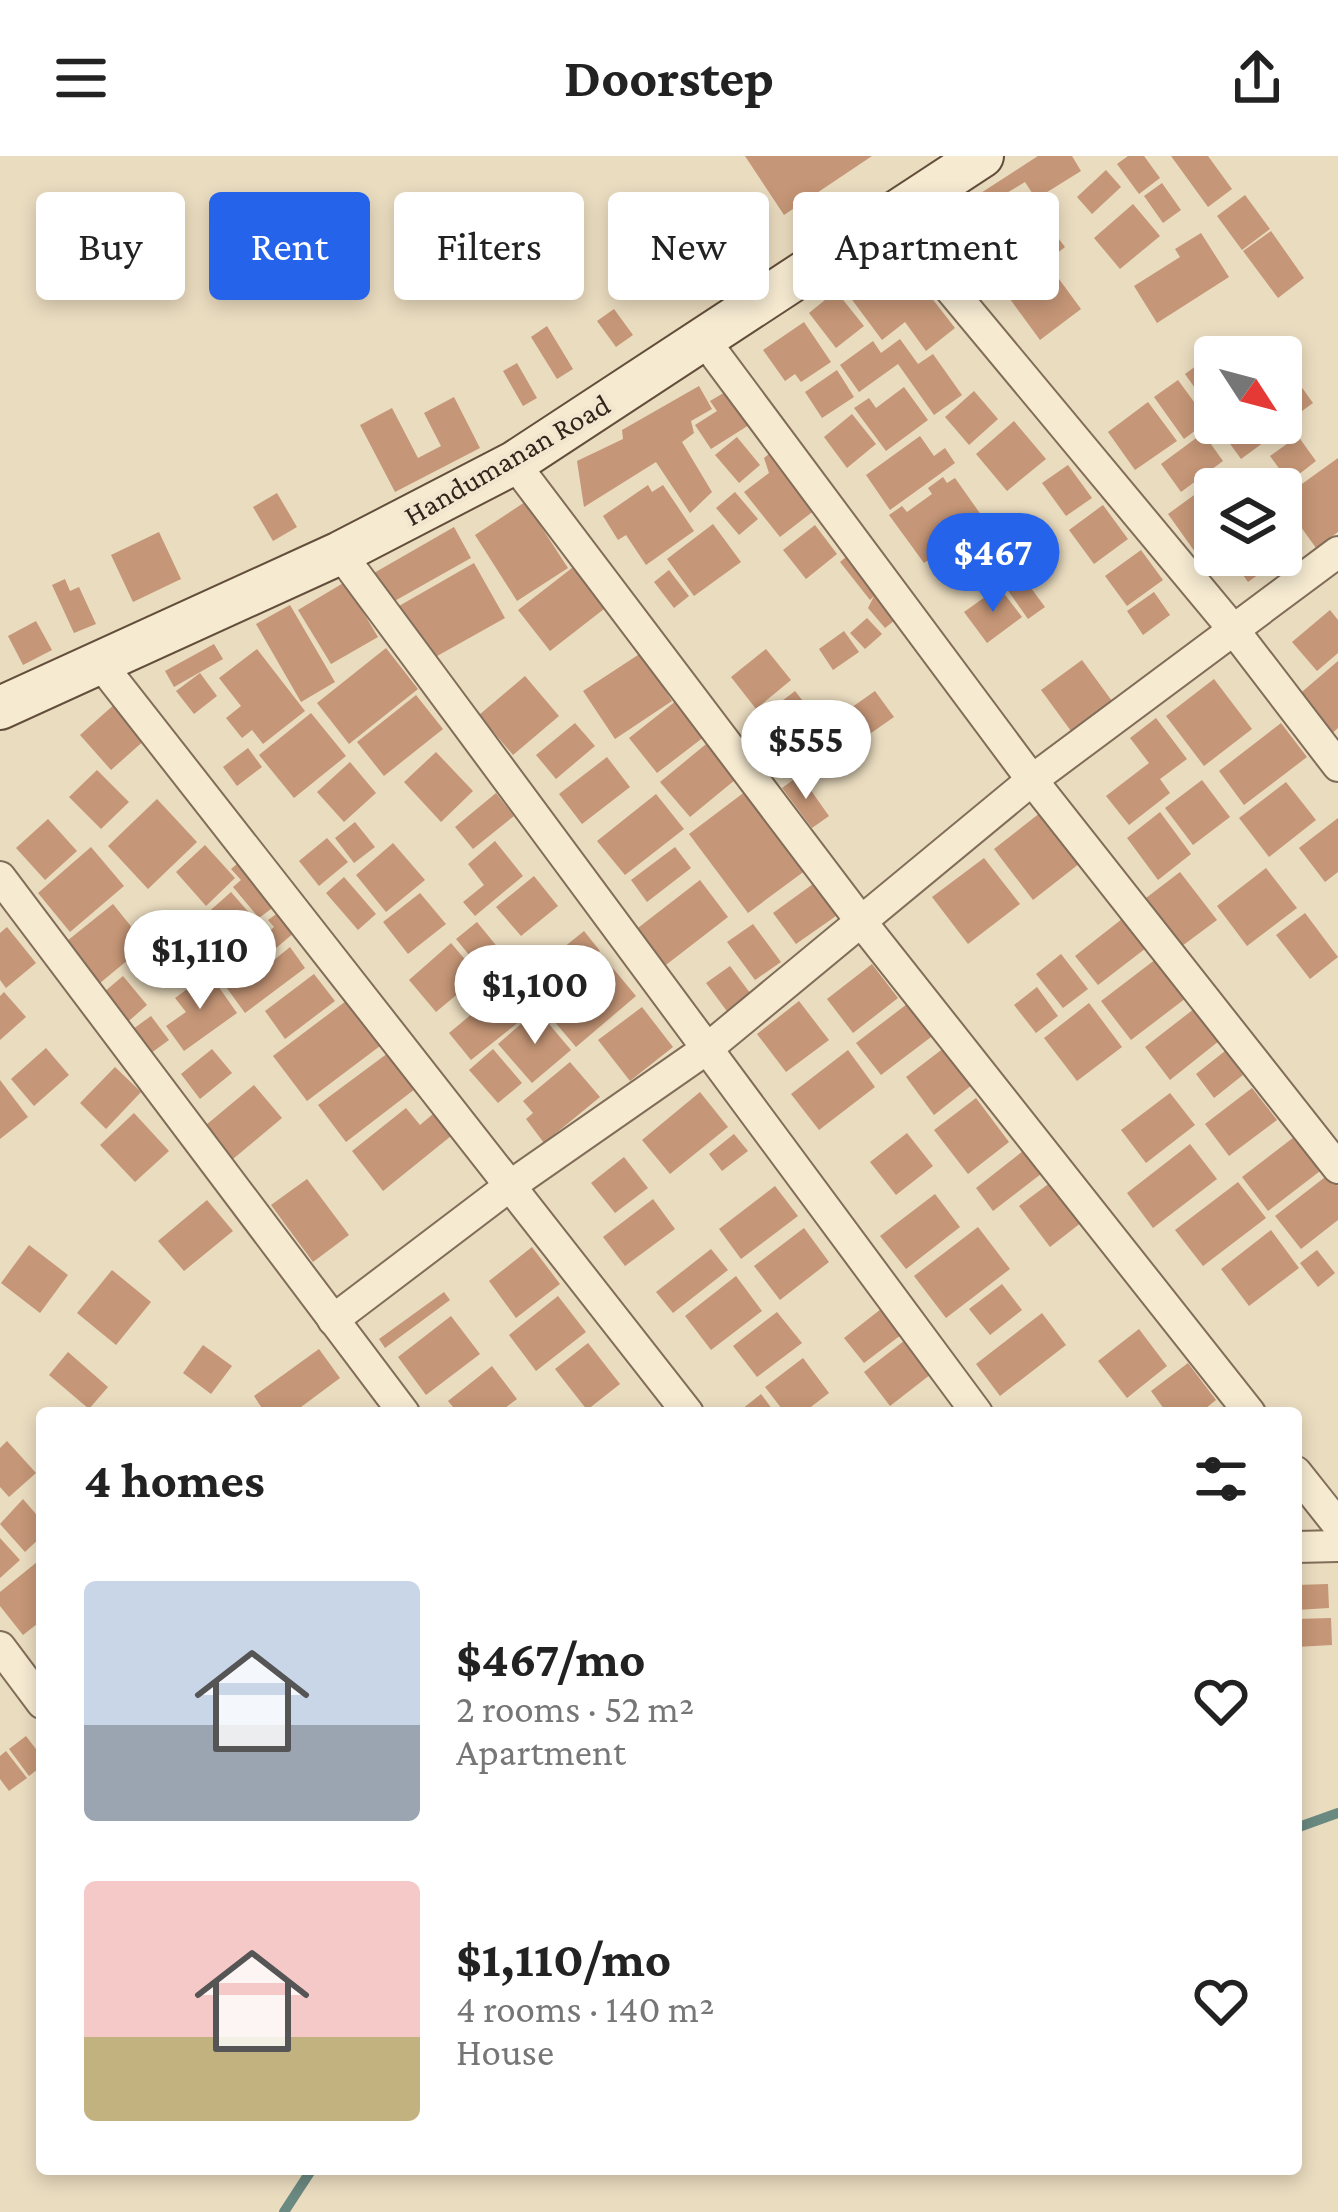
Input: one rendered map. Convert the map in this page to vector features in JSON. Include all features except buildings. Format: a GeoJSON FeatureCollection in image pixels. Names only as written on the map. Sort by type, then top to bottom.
{"type":"FeatureCollection","features":[{"type":"Feature","properties":{"kind":"street","name":"Handumanan Road"},"geometry":{"type":"LineString","coordinates":[[929,192],[982,156]]}},
{"type":"Feature","properties":{"kind":"street","name":"Handumanan Road"},"geometry":{"type":"LineString","coordinates":[[0,708],[340,553],[514,463],[793,283]]}},
{"type":"Feature","properties":{"kind":"street"},"geometry":{"type":"LineString","coordinates":[[959,300],[1233,629],[1338,766]]}},
{"type":"Feature","properties":{"kind":"street"},"geometry":{"type":"LineString","coordinates":[[705,341],[1032,780],[1338,1168]]}},
{"type":"Feature","properties":{"kind":"street"},"geometry":{"type":"LineString","coordinates":[[514,463],[863,924],[1245,1407]]}},
{"type":"Feature","properties":{"kind":"street"},"geometry":{"type":"LineString","coordinates":[[333,1320],[507,1188],[708,1048],[1032,780],[1338,552]]}},
{"type":"Feature","properties":{"kind":"street"},"geometry":{"type":"LineString","coordinates":[[340,553],[973,1407]]}},
{"type":"Feature","properties":{"kind":"street"},"geometry":{"type":"LineString","coordinates":[[100,663],[683,1407]]}},
{"type":"Feature","properties":{"kind":"street"},"geometry":{"type":"LineString","coordinates":[[0,877],[399,1407]]}},
{"type":"Feature","properties":{"kind":"street"},"geometry":{"type":"LineString","coordinates":[[1302,1480],[1338,1525]]}},
{"type":"Feature","properties":{"kind":"street"},"geometry":{"type":"LineString","coordinates":[[1302,1547],[1338,1546]]}},
{"type":"Feature","properties":{"kind":"street"},"geometry":{"type":"LineString","coordinates":[[0,1647],[36,1695]]}},
{"type":"Feature","properties":{"kind":"waterway"},"geometry":{"type":"LineString","coordinates":[[1302,1826],[1338,1813]]}},
{"type":"Feature","properties":{"kind":"waterway"},"geometry":{"type":"LineString","coordinates":[[284,2212],[308,2175]]}}]}
